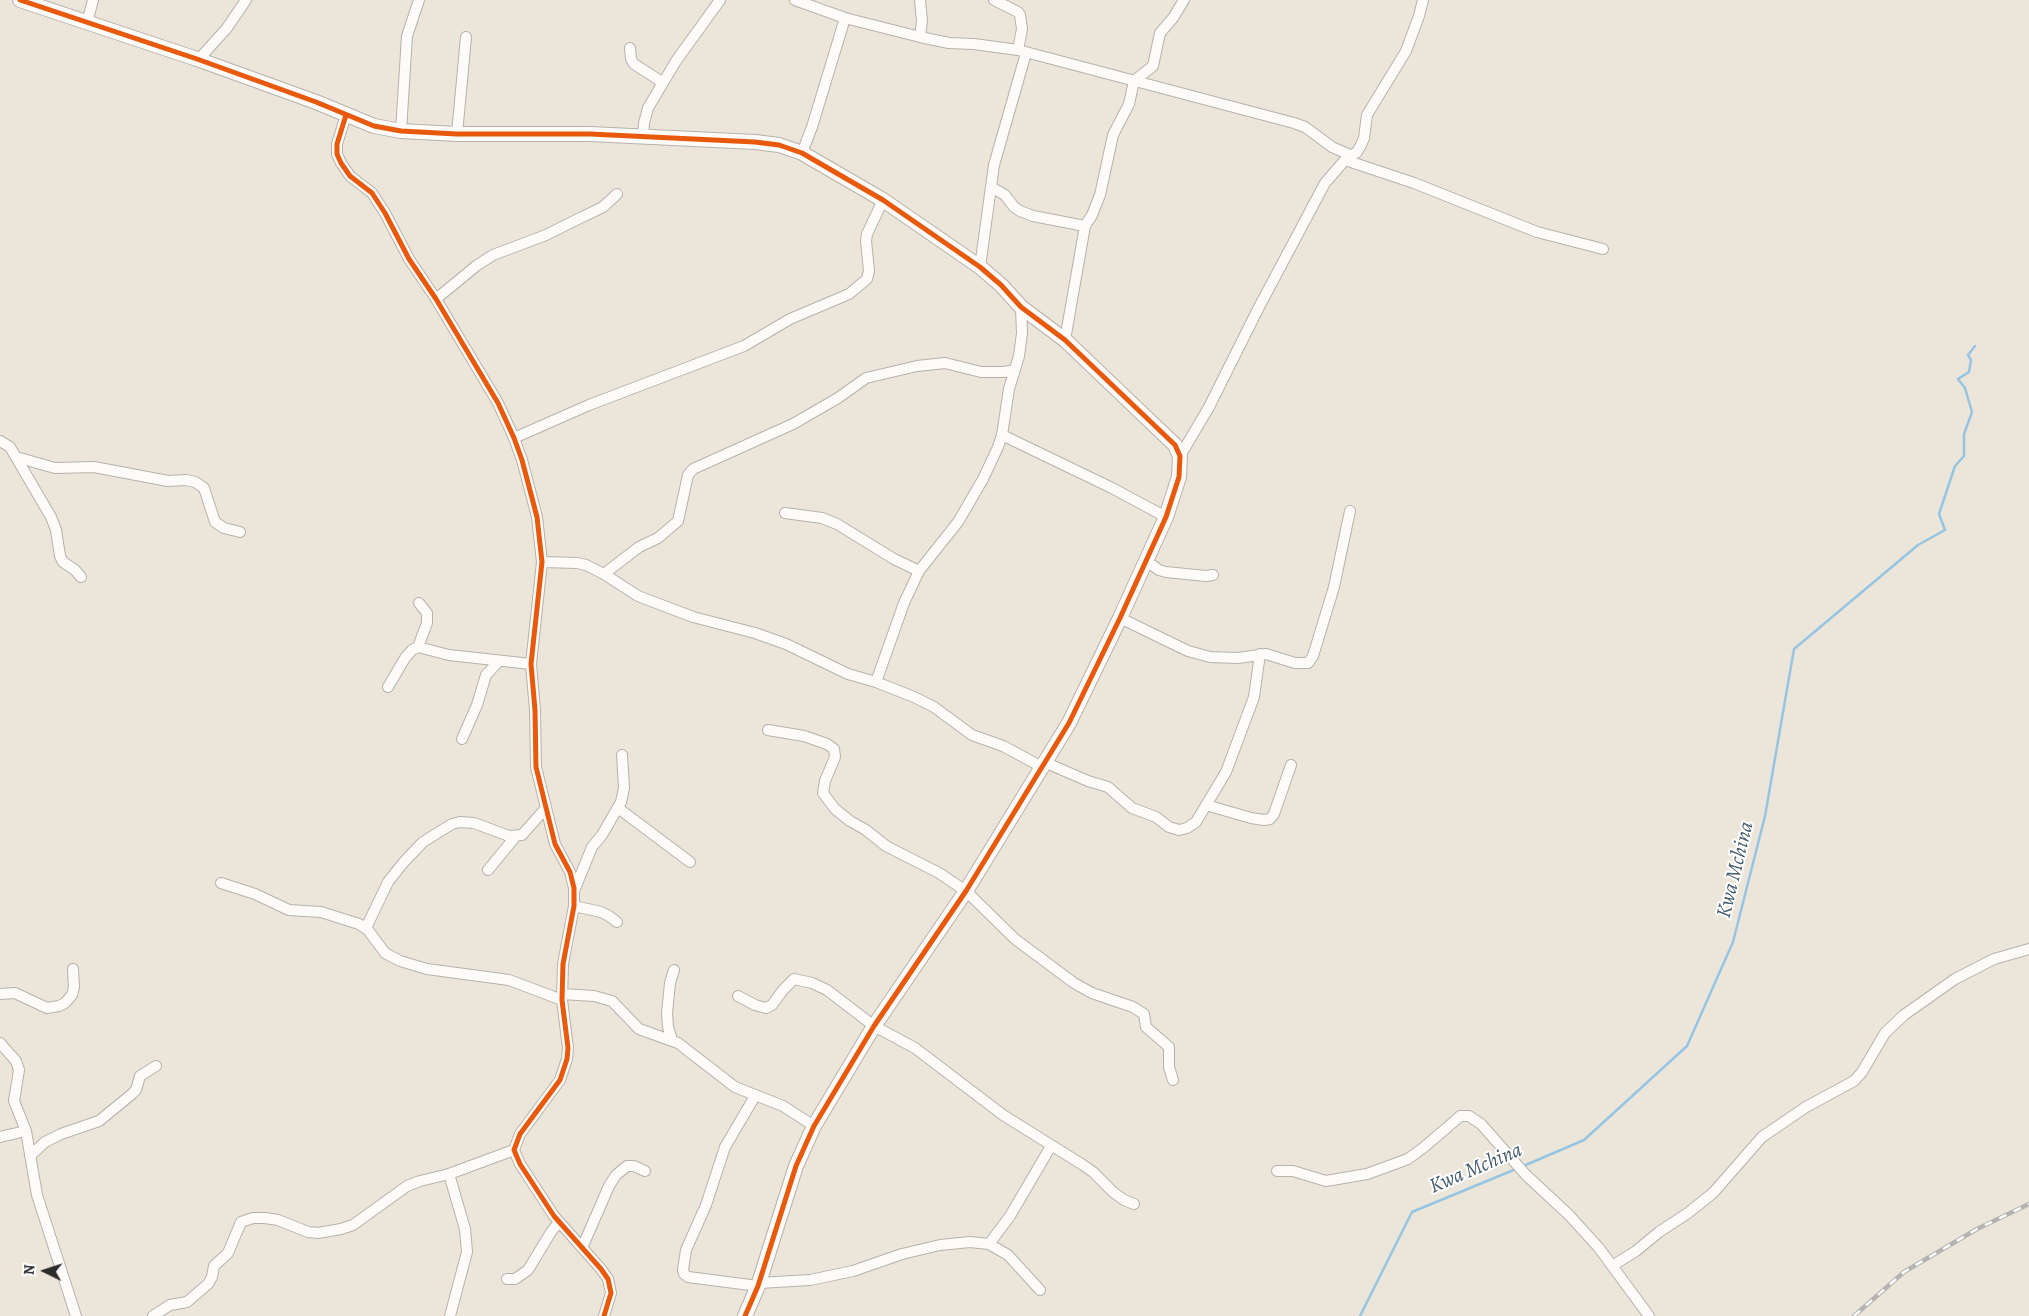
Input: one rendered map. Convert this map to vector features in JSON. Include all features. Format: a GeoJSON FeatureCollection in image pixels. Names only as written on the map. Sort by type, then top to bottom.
{"type":"FeatureCollection","features":[{"type":"Feature","properties":{"kind":"street"},"geometry":{"type":"LineString","coordinates":[[20,0],[199,60],[316,102],[374,126],[401,131],[457,134],[548,133],[755,142],[780,145],[802,153],[883,200],[980,267],[1001,285],[1021,307],[1066,340],[1175,445],[1180,456],[1179,477],[1166,517],[1120,618],[1069,722],[966,891],[874,1026],[814,1126],[796,1166],[758,1284],[745,1316]]}},
{"type":"Feature","properties":{"kind":"street"},"geometry":{"type":"LineString","coordinates":[[87,22],[93,0]]}},
{"type":"Feature","properties":{"kind":"street"},"geometry":{"type":"LineString","coordinates":[[199,60],[226,28],[246,0]]}},
{"type":"Feature","properties":{"kind":"street"},"geometry":{"type":"LineString","coordinates":[[401,131],[407,36],[419,0]]}},
{"type":"Feature","properties":{"kind":"street"},"geometry":{"type":"LineString","coordinates":[[643,136],[648,108],[661,85],[720,0]]}},
{"type":"Feature","properties":{"kind":"street"},"geometry":{"type":"LineString","coordinates":[[795,0],[845,18],[920,37],[949,43],[974,44],[1022,52],[1294,123],[1305,127],[1347,158],[1537,232],[1603,249]]}},
{"type":"Feature","properties":{"kind":"street"},"geometry":{"type":"LineString","coordinates":[[920,0],[922,21],[920,37]]}},
{"type":"Feature","properties":{"kind":"street"},"geometry":{"type":"LineString","coordinates":[[980,267],[994,165],[1022,52],[1020,15],[1018,12],[994,0]]}},
{"type":"Feature","properties":{"kind":"street"},"geometry":{"type":"LineString","coordinates":[[1066,340],[1085,226],[1092,215],[1100,195],[1111,142],[1128,104],[1134,82],[1153,66],[1160,33],[1173,18],[1184,0]]}},
{"type":"Feature","properties":{"kind":"street"},"geometry":{"type":"LineString","coordinates":[[1180,456],[1209,408],[1258,309],[1326,182],[1347,158],[1357,152],[1361,145],[1364,138],[1367,115],[1406,51],[1423,0]]}},
{"type":"Feature","properties":{"kind":"street"},"geometry":{"type":"LineString","coordinates":[[802,153],[812,127],[845,18]]}},
{"type":"Feature","properties":{"kind":"street"},"geometry":{"type":"LineString","coordinates":[[457,134],[466,37]]}},
{"type":"Feature","properties":{"kind":"street"},"geometry":{"type":"LineString","coordinates":[[630,48],[631,59],[634,64],[659,80],[661,85]]}},
{"type":"Feature","properties":{"kind":"street"},"geometry":{"type":"LineString","coordinates":[[346,115],[337,144],[337,154],[341,163],[350,176],[372,193],[385,212],[409,259],[436,299],[498,403],[514,438],[537,517],[542,562],[531,664],[535,710],[536,767],[555,844],[570,872],[574,892],[574,906],[563,964],[562,997],[568,1048],[564,1071],[560,1080],[520,1134],[514,1150],[520,1164],[560,1222],[608,1279],[611,1293],[604,1316]]}},
{"type":"Feature","properties":{"kind":"street"},"geometry":{"type":"LineString","coordinates":[[991,187],[1005,195],[1014,207],[1020,211],[1033,216],[1085,226]]}},
{"type":"Feature","properties":{"kind":"street"},"geometry":{"type":"LineString","coordinates":[[436,299],[476,266],[493,255],[574,222],[603,207],[617,194]]}},
{"type":"Feature","properties":{"kind":"street"},"geometry":{"type":"LineString","coordinates":[[514,438],[589,405],[744,346],[790,319],[849,294],[867,279],[869,271],[867,234],[883,200]]}},
{"type":"Feature","properties":{"kind":"street"},"geometry":{"type":"LineString","coordinates":[[876,682],[904,603],[919,571],[958,522],[983,479],[1002,435],[1010,389],[1019,356],[1021,307]]}},
{"type":"Feature","properties":{"kind":"street"},"geometry":{"type":"LineString","coordinates":[[604,574],[639,547],[658,538],[678,521],[688,475],[693,469],[793,424],[838,398],[866,378],[916,366],[945,362],[981,372],[1015,370]]}},
{"type":"Feature","properties":{"kind":"street"},"geometry":{"type":"LineString","coordinates":[[1002,435],[1112,488],[1166,517]]}},
{"type":"Feature","properties":{"kind":"street"},"geometry":{"type":"LineString","coordinates":[[0,441],[10,447],[50,516],[56,530],[60,556],[81,577]]}},
{"type":"Feature","properties":{"kind":"street"},"geometry":{"type":"LineString","coordinates":[[16,457],[55,468],[94,467],[161,480],[195,482],[204,488],[215,522],[224,528],[240,532]]}},
{"type":"Feature","properties":{"kind":"street"},"geometry":{"type":"LineString","coordinates":[[1120,618],[1188,650],[1210,657],[1238,658],[1260,654],[1274,655],[1295,664],[1308,664],[1311,660],[1334,587],[1350,511]]}},
{"type":"Feature","properties":{"kind":"street"},"geometry":{"type":"LineString","coordinates":[[784,512],[822,518],[837,524],[919,571]]}},
{"type":"Feature","properties":{"kind":"street"},"geometry":{"type":"LineString","coordinates":[[1145,560],[1159,570],[1166,572],[1213,575]]}},
{"type":"Feature","properties":{"kind":"street"},"geometry":{"type":"LineString","coordinates":[[542,562],[577,563],[604,574],[638,596],[693,617],[779,641],[848,674],[876,682],[921,700],[934,707],[972,735],[1003,746],[1043,764],[1108,787],[1132,808],[1156,817],[1175,829],[1182,830],[1193,825],[1226,772],[1254,697],[1260,654]]}},
{"type":"Feature","properties":{"kind":"street"},"geometry":{"type":"LineString","coordinates":[[388,687],[405,658],[418,647],[427,624],[427,613],[419,603]]}},
{"type":"Feature","properties":{"kind":"street"},"geometry":{"type":"LineString","coordinates":[[418,647],[449,655],[531,664]]}},
{"type":"Feature","properties":{"kind":"street"},"geometry":{"type":"LineString","coordinates":[[462,739],[477,705],[486,675],[499,661]]}},
{"type":"Feature","properties":{"kind":"street"},"geometry":{"type":"LineString","coordinates":[[768,730],[804,736],[834,749],[835,757],[823,793],[835,809],[886,846],[939,873],[966,891],[1015,939],[1074,983],[1092,993],[1133,1007],[1144,1014],[1146,1027],[1169,1047],[1169,1067],[1173,1080]]}},
{"type":"Feature","properties":{"kind":"street"},"geometry":{"type":"LineString","coordinates":[[574,892],[589,853],[621,802],[624,788],[622,754]]}},
{"type":"Feature","properties":{"kind":"street"},"geometry":{"type":"LineString","coordinates":[[1206,805],[1252,818],[1270,819],[1274,814],[1291,766]]}},
{"type":"Feature","properties":{"kind":"street"},"geometry":{"type":"LineString","coordinates":[[618,808],[690,862]]}},
{"type":"Feature","properties":{"kind":"street"},"geometry":{"type":"LineString","coordinates":[[488,870],[516,836],[526,831],[545,809]]}},
{"type":"Feature","properties":{"kind":"street"},"geometry":{"type":"LineString","coordinates":[[366,928],[378,907],[383,890],[403,864],[423,842],[452,824],[468,822],[509,836],[516,836]]}},
{"type":"Feature","properties":{"kind":"street"},"geometry":{"type":"LineString","coordinates":[[221,883],[255,894],[289,910],[321,912],[359,924],[366,928],[385,954],[427,969],[509,980],[562,997],[594,996],[612,1000],[640,1028],[672,1040],[694,1055],[725,1081],[755,1096],[783,1106],[814,1126]]}},
{"type":"Feature","properties":{"kind":"street"},"geometry":{"type":"LineString","coordinates":[[574,906],[601,912],[617,922]]}},
{"type":"Feature","properties":{"kind":"street"},"geometry":{"type":"LineString","coordinates":[[1612,1266],[1636,1251],[1713,1193],[1762,1138],[1806,1107],[1854,1082],[1885,1033],[1904,1015],[1955,979],[1994,959],[2029,949]]}},
{"type":"Feature","properties":{"kind":"street"},"geometry":{"type":"LineString","coordinates":[[0,994],[15,993],[47,1008],[59,1006],[65,1003],[72,995],[74,987],[73,969]]}},
{"type":"Feature","properties":{"kind":"street"},"geometry":{"type":"LineString","coordinates":[[672,1040],[668,1027],[667,1013],[670,983],[674,970]]}},
{"type":"Feature","properties":{"kind":"street"},"geometry":{"type":"LineString","coordinates":[[738,996],[756,1005],[770,1007],[791,980],[799,979],[827,990],[874,1026],[915,1048],[1003,1115],[1088,1169],[1113,1192],[1134,1204]]}},
{"type":"Feature","properties":{"kind":"street"},"geometry":{"type":"LineString","coordinates":[[0,1043],[16,1061],[19,1070],[14,1101],[26,1130],[37,1195],[76,1316]]}},
{"type":"Feature","properties":{"kind":"street"},"geometry":{"type":"LineString","coordinates":[[30,1156],[45,1142],[61,1134],[99,1121],[136,1090],[140,1076],[156,1066]]}},
{"type":"Feature","properties":{"kind":"street"},"geometry":{"type":"LineString","coordinates":[[755,1096],[725,1148],[706,1205],[686,1250],[683,1270],[688,1278],[758,1284],[791,1282],[853,1271],[902,1254],[940,1245],[970,1242],[989,1244],[1008,1256],[1040,1290]]}},
{"type":"Feature","properties":{"kind":"street"},"geometry":{"type":"LineString","coordinates":[[1277,1171],[1293,1171],[1326,1181],[1367,1174],[1408,1158],[1423,1148],[1456,1118],[1469,1116],[1482,1124],[1526,1175],[1569,1214],[1599,1248],[1649,1316]]}},
{"type":"Feature","properties":{"kind":"street"},"geometry":{"type":"LineString","coordinates":[[0,1137],[26,1130]]}},
{"type":"Feature","properties":{"kind":"street"},"geometry":{"type":"LineString","coordinates":[[989,1244],[1010,1216],[1051,1146]]}},
{"type":"Feature","properties":{"kind":"street"},"geometry":{"type":"LineString","coordinates":[[154,1316],[170,1305],[187,1302],[208,1284],[212,1277],[214,1266],[228,1253],[241,1222],[253,1218],[265,1218],[278,1220],[308,1232],[328,1232],[353,1225],[408,1186],[449,1174],[514,1150]]}},
{"type":"Feature","properties":{"kind":"street"},"geometry":{"type":"LineString","coordinates":[[582,1248],[609,1186],[616,1175],[626,1166],[634,1166],[645,1171]]}},
{"type":"Feature","properties":{"kind":"street"},"geometry":{"type":"LineString","coordinates":[[449,1174],[465,1229],[467,1246],[450,1316]]}},
{"type":"Feature","properties":{"kind":"street"},"geometry":{"type":"LineString","coordinates":[[507,1279],[515,1279],[528,1270],[551,1232],[560,1222]]}},
{"type":"Feature","properties":{"kind":"waterway","name":"Kwa Mchina"},"geometry":{"type":"LineString","coordinates":[[1521,1167],[1584,1140],[1687,1046],[1733,942],[1765,816],[1794,649],[1918,545],[1945,530],[1939,514],[1955,466],[1964,456],[1964,434],[1972,412],[1965,388],[1958,379],[1969,372],[1971,360],[1968,355],[1975,346]]}},
{"type":"Feature","properties":{"kind":"waterway","name":"Kwa Mchina"},"geometry":{"type":"LineString","coordinates":[[1360,1316],[1412,1212],[1516,1169]]}},
{"type":"Feature","properties":{"kind":"railway"},"geometry":{"type":"LineString","coordinates":[[1854,1316],[1904,1272],[1977,1229],[2029,1204]]}},
{"type":"Feature","properties":{"kind":"cycle path"},"geometry":{"type":"LineString","coordinates":[[20,0],[197,59],[316,102],[374,126],[401,131],[457,134],[590,134],[755,142],[779,145],[802,153],[883,200],[980,267],[1001,285],[1021,307],[1065,340],[1175,445],[1180,456],[1179,477],[1166,517],[1069,723],[966,891],[874,1026],[814,1126],[796,1166],[758,1286],[745,1316]]}},
{"type":"Feature","properties":{"kind":"cycle path"},"geometry":{"type":"LineString","coordinates":[[346,115],[337,144],[337,154],[341,163],[350,176],[372,193],[385,213],[409,259],[436,299],[498,403],[522,460],[537,517],[542,562],[531,664],[535,710],[536,767],[555,844],[570,872],[574,888],[574,906],[563,964],[562,1000],[568,1048],[567,1059],[560,1080],[520,1134],[514,1150],[520,1164],[554,1216],[608,1279],[611,1293],[604,1316]]}}]}
